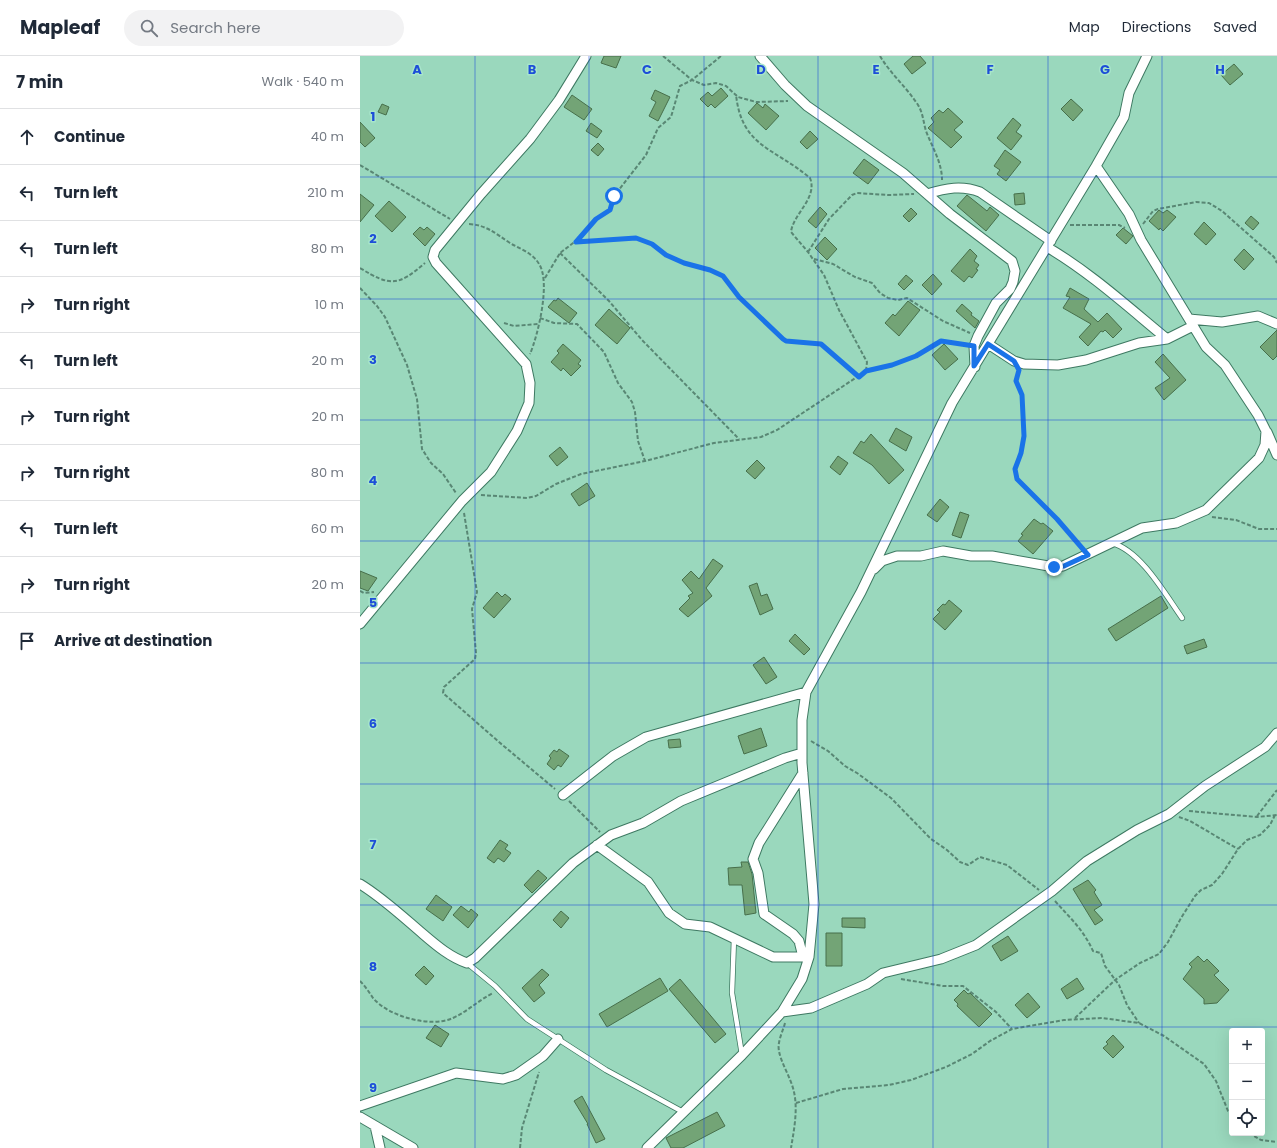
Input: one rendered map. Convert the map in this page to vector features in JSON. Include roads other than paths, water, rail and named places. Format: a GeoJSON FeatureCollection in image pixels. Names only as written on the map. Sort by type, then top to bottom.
{"type":"FeatureCollection","features":[{"type":"Feature","properties":{"kind":"street"},"geometry":{"type":"LineString","coordinates":[[360,624],[462,501],[491,472],[517,431],[529,403],[530,383],[526,364],[436,263],[433,257],[435,250],[481,194],[530,139],[563,93],[586,56]]}},
{"type":"Feature","properties":{"kind":"street"},"geometry":{"type":"LineString","coordinates":[[760,56],[802,101],[904,173],[950,214],[1012,261],[1015,271],[1010,289],[996,303],[978,336],[974,346],[974,366]]}},
{"type":"Feature","properties":{"kind":"street"},"geometry":{"type":"LineString","coordinates":[[646,1148],[684,1113],[785,1011],[802,979],[814,904],[802,753],[802,734],[806,692],[870,573],[952,403],[1061,225],[1124,117],[1129,93],[1147,56]]}},
{"type":"Feature","properties":{"kind":"street"},"geometry":{"type":"LineString","coordinates":[[1096,166],[1129,214],[1138,230],[1141,240],[1206,347],[1229,371],[1258,415],[1277,455]]}},
{"type":"Feature","properties":{"kind":"street"},"geometry":{"type":"LineString","coordinates":[[927,194],[962,187],[980,192],[1110,290],[1138,316],[1167,339]]}},
{"type":"Feature","properties":{"kind":"street"},"geometry":{"type":"LineString","coordinates":[[988,344],[1014,361],[1024,364],[1058,365],[1086,360],[1139,343],[1167,339],[1191,323],[1222,322],[1258,316],[1277,324]]}},
{"type":"Feature","properties":{"kind":"street"},"geometry":{"type":"LineString","coordinates":[[870,573],[882,561],[897,556],[922,556],[943,551],[971,556],[992,556],[1054,567],[1064,566],[1142,528],[1176,523],[1196,516],[1206,510],[1259,458],[1265,445],[1266,431]]}},
{"type":"Feature","properties":{"kind":"street"},"geometry":{"type":"LineString","coordinates":[[563,795],[612,756],[646,737],[806,692]]}},
{"type":"Feature","properties":{"kind":"street"},"geometry":{"type":"LineString","coordinates":[[785,1011],[810,1008],[834,999],[848,991],[867,984],[883,973],[962,953],[976,945],[1049,893],[1087,861],[1171,811],[1265,747],[1277,733]]}},
{"type":"Feature","properties":{"kind":"street"},"geometry":{"type":"LineString","coordinates":[[360,884],[373,892],[455,959],[467,963],[475,958],[573,863],[606,838],[643,823],[682,801],[785,758],[802,753]]}},
{"type":"Feature","properties":{"kind":"street"},"geometry":{"type":"LineString","coordinates":[[803,773],[758,843],[753,859],[758,873],[764,914],[793,934],[806,957]]}},
{"type":"Feature","properties":{"kind":"street"},"geometry":{"type":"LineString","coordinates":[[597,845],[648,882],[669,913],[685,924],[710,926],[773,957],[806,957]]}},
{"type":"Feature","properties":{"kind":"street"},"geometry":{"type":"LineString","coordinates":[[360,1106],[456,1073],[503,1079],[516,1075],[543,1056],[558,1039]]}},
{"type":"Feature","properties":{"kind":"street"},"geometry":{"type":"LineString","coordinates":[[360,1117],[413,1148]]}},
{"type":"Feature","properties":{"kind":"street"},"geometry":{"type":"LineString","coordinates":[[375,1126],[380,1148]]}},
{"type":"Feature","properties":{"kind":"lane"},"geometry":{"type":"LineString","coordinates":[[1112,543],[1126,548],[1133,554],[1149,572],[1182,618]]}},
{"type":"Feature","properties":{"kind":"lane"},"geometry":{"type":"LineString","coordinates":[[734,938],[732,993],[742,1055]]}},
{"type":"Feature","properties":{"kind":"lane"},"geometry":{"type":"LineString","coordinates":[[467,963],[499,990],[527,1019],[606,1070],[684,1113]]}}]}
